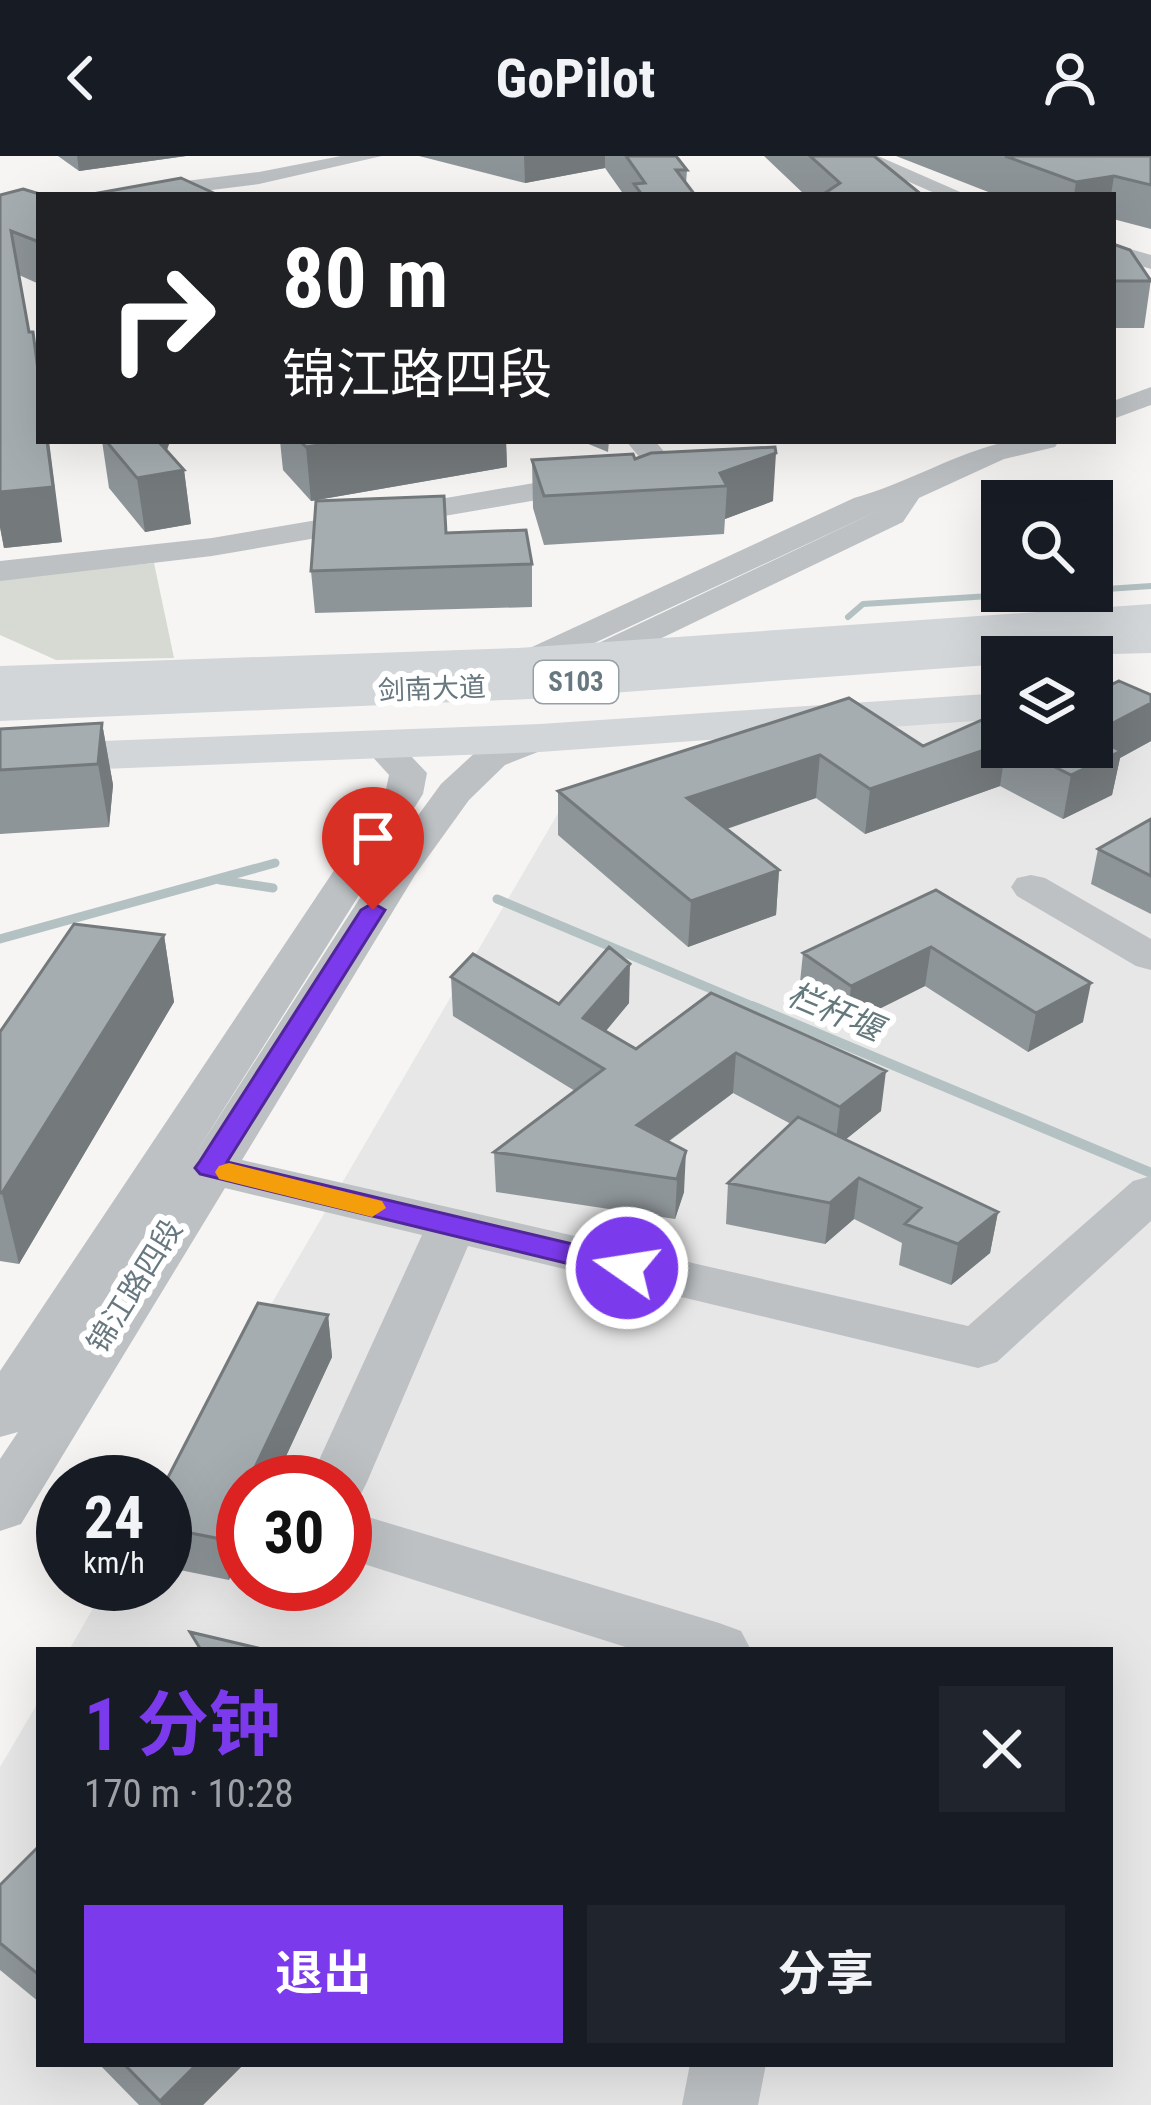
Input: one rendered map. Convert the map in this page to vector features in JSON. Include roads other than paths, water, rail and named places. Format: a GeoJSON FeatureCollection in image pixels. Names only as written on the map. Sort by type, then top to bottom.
{"type":"FeatureCollection","features":[{"type":"Feature","properties":{"kind":"highway","name":"剑南大道"},"geometry":{"type":"LineString","coordinates":[[0,706],[530,686],[1151,639]]}},
{"type":"Feature","properties":{"kind":"highway"},"geometry":{"type":"LineString","coordinates":[[1113,667],[1151,664]]}},
{"type":"Feature","properties":{"kind":"highway","name":"剑南大道"},"geometry":{"type":"LineString","coordinates":[[0,728],[514,705],[981,675]]}},
{"type":"Feature","properties":{"kind":"main road"},"geometry":{"type":"LineString","coordinates":[[21,679],[531,660],[1151,616]]}},
{"type":"Feature","properties":{"kind":"main road"},"geometry":{"type":"LineString","coordinates":[[0,759],[540,738],[981,707]]}},
{"type":"Feature","properties":{"kind":"street"},"geometry":{"type":"LineString","coordinates":[[179,192],[372,156]]}},
{"type":"Feature","properties":{"kind":"street"},"geometry":{"type":"LineString","coordinates":[[860,156],[950,192]]}},
{"type":"Feature","properties":{"kind":"street"},"geometry":{"type":"LineString","coordinates":[[1116,251],[1151,262]]}},
{"type":"Feature","properties":{"kind":"street"},"geometry":{"type":"LineString","coordinates":[[1116,410],[1151,394]]}},
{"type":"Feature","properties":{"kind":"street"},"geometry":{"type":"LineString","coordinates":[[0,571],[212,548],[665,469],[643,444]]}},
{"type":"Feature","properties":{"kind":"street"},"geometry":{"type":"LineString","coordinates":[[531,660],[865,504],[909,492],[994,453],[1032,444]]}},
{"type":"Feature","properties":{"kind":"street"},"geometry":{"type":"LineString","coordinates":[[600,655],[892,516],[909,492]]}},
{"type":"Feature","properties":{"kind":"street"},"geometry":{"type":"LineString","coordinates":[[0,665],[21,679]]}},
{"type":"Feature","properties":{"kind":"street","name":"锦江路四段"},"geometry":{"type":"LineString","coordinates":[[0,1508],[41,1358],[209,1168],[396,874],[455,792],[492,758],[540,738]]}},
{"type":"Feature","properties":{"kind":"street","name":"锦江路四段"},"geometry":{"type":"LineString","coordinates":[[0,1416],[404,794],[408,773],[379,744]]}},
{"type":"Feature","properties":{"kind":"street"},"geometry":{"type":"LineString","coordinates":[[1031,887],[1151,957]]}},
{"type":"Feature","properties":{"kind":"street"},"geometry":{"type":"LineString","coordinates":[[209,1168],[978,1348],[1150,1195]]}},
{"type":"Feature","properties":{"kind":"street"},"geometry":{"type":"LineString","coordinates":[[350,1455],[452,1227]]}},
{"type":"Feature","properties":{"kind":"street"},"geometry":{"type":"LineString","coordinates":[[372,1542],[709,1647]]}},
{"type":"Feature","properties":{"kind":"street"},"geometry":{"type":"LineString","coordinates":[[719,2105],[727,2067]]}},
{"type":"Feature","properties":{"kind":"waterway","name":"栏杆堰"},"geometry":{"type":"LineString","coordinates":[[1113,589],[1151,586]]}},
{"type":"Feature","properties":{"kind":"waterway","name":"栏杆堰"},"geometry":{"type":"LineString","coordinates":[[848,617],[863,604],[981,597]]}},
{"type":"Feature","properties":{"kind":"waterway","name":"栏杆堰"},"geometry":{"type":"LineString","coordinates":[[0,939],[275,863]]}},
{"type":"Feature","properties":{"kind":"waterway","name":"栏杆堰"},"geometry":{"type":"LineString","coordinates":[[220,880],[273,888]]}},
{"type":"Feature","properties":{"kind":"waterway","name":"栏杆堰"},"geometry":{"type":"LineString","coordinates":[[497,899],[759,1009]]}},
{"type":"Feature","properties":{"kind":"waterway","name":"栏杆堰"},"geometry":{"type":"LineString","coordinates":[[752,1006],[1151,1173]]}}]}
